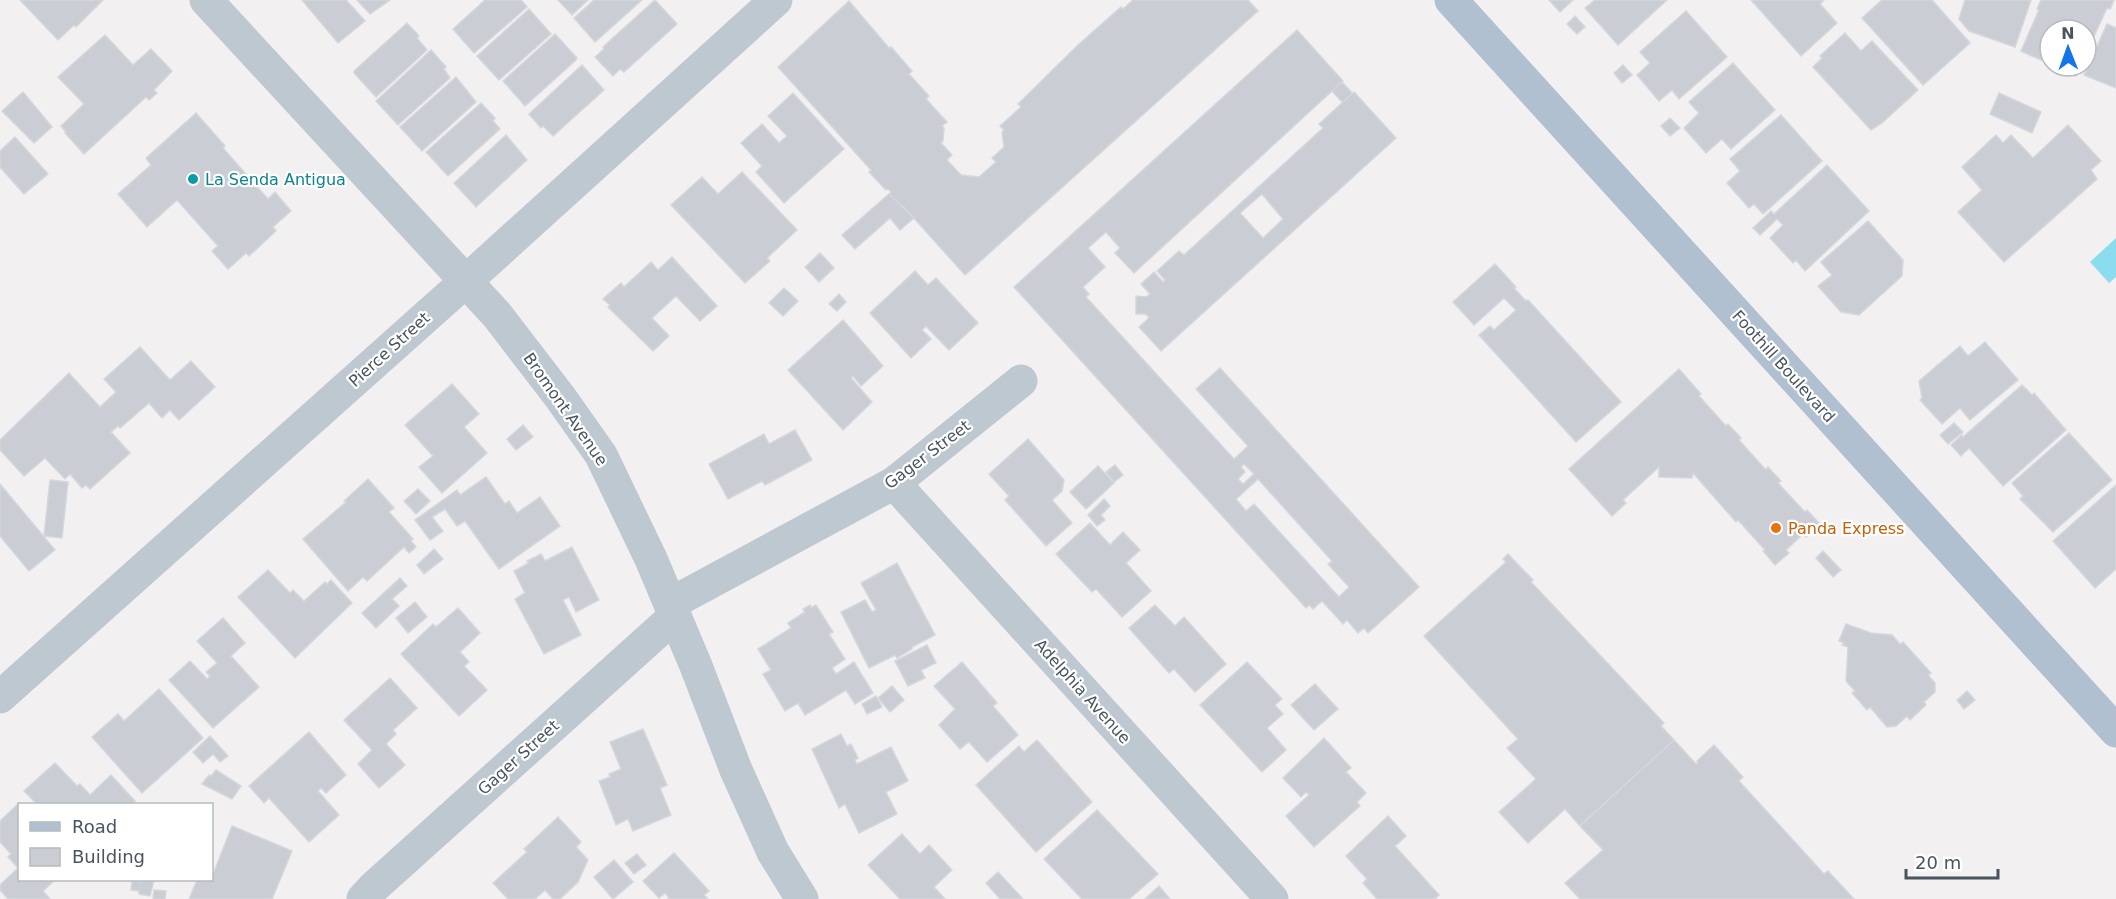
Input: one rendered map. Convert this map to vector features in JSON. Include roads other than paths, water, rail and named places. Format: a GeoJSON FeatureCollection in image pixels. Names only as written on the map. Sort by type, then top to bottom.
{"type":"FeatureCollection","features":[{"type":"Feature","properties":{"kind":"main road","name":"Foothill Boulevard"},"geometry":{"type":"LineString","coordinates":[[1451,0],[2116,731]]}},
{"type":"Feature","properties":{"kind":"street","name":"Bromont Avenue"},"geometry":{"type":"LineString","coordinates":[[206,0],[497,315],[601,456],[672,610],[741,781],[773,852],[802,899]]}},
{"type":"Feature","properties":{"kind":"street","name":"Pierce Street"},"geometry":{"type":"LineString","coordinates":[[0,697],[466,281],[776,0]]}},
{"type":"Feature","properties":{"kind":"street","name":"Gager Street"},"geometry":{"type":"LineString","coordinates":[[363,899],[374,886],[672,610],[894,483],[1021,381]]}},
{"type":"Feature","properties":{"kind":"street","name":"Adelphia Avenue"},"geometry":{"type":"LineString","coordinates":[[894,483],[1272,899]]}},
{"type":"Feature","properties":{"kind":"water"},"geometry":{"type":"Polygon","coordinates":[[[2116,238],[2116,277],[2109,283],[2090,262],[2116,238]]]}},
{"type":"Feature","properties":{"kind":"place","name":"La Senda Antigua"},"geometry":{"type":"Point","coordinates":[193,179]}},
{"type":"Feature","properties":{"kind":"place","name":"Panda Express"},"geometry":{"type":"Point","coordinates":[1776,528]}}]}
